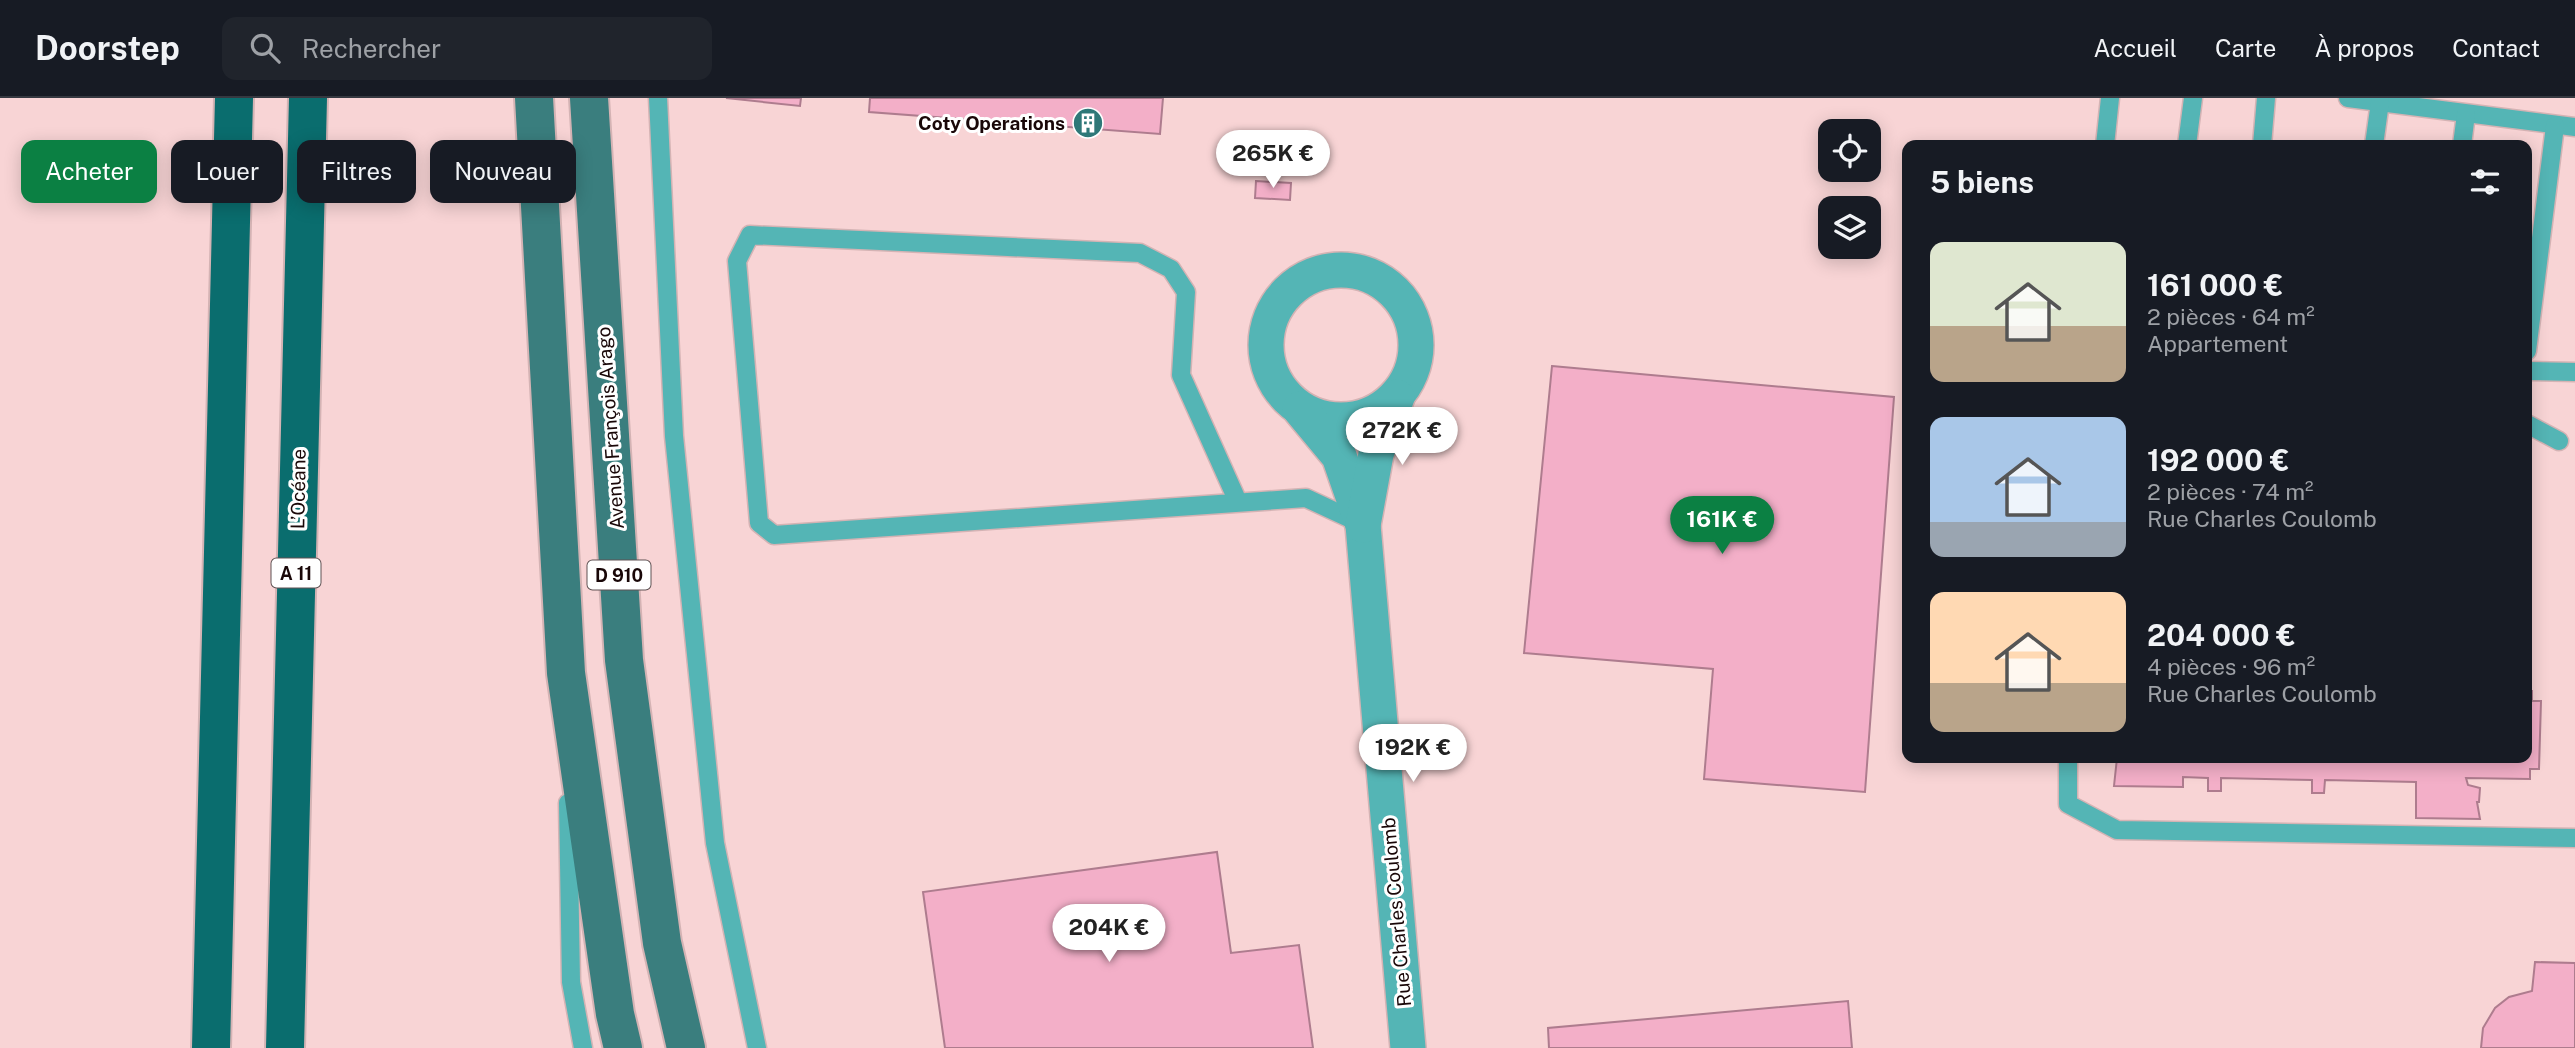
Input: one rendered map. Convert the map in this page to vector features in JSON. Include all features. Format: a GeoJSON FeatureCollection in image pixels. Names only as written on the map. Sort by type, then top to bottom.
{"type":"FeatureCollection","features":[{"type":"Feature","properties":{"kind":"highway"},"geometry":{"type":"LineString","coordinates":[[211,1048],[234,98]]}},
{"type":"Feature","properties":{"kind":"highway","name":"L’Océane"},"geometry":{"type":"LineString","coordinates":[[285,1048],[308,98]]}},
{"type":"Feature","properties":{"kind":"main road","name":"D 910"},"geometry":{"type":"LineString","coordinates":[[534,98],[566,674],[615,1014],[624,1048]]}},
{"type":"Feature","properties":{"kind":"main road","name":"Avenue François Arago"},"geometry":{"type":"LineString","coordinates":[[589,98],[624,660],[662,943],[686,1048]]}},
{"type":"Feature","properties":{"kind":"street","name":"Rue Charles Coulomb"},"geometry":{"type":"LineString","coordinates":[[1363,525],[1376,454],[1397,397],[1412,373],[1418,346],[1414,322],[1402,299],[1384,283],[1363,272],[1342,269],[1315,274],[1297,283],[1279,301],[1272,314],[1266,338],[1268,365],[1279,390],[1300,409],[1339,456],[1363,525],[1408,1048]]}},
{"type":"Feature","properties":{"kind":"street","name":"Rue Charles Coulomb"},"geometry":{"type":"LineString","coordinates":[[1300,409],[1328,420],[1345,421],[1374,414],[1397,397]]}},
{"type":"Feature","properties":{"kind":"lane"},"geometry":{"type":"LineString","coordinates":[[658,98],[674,436],[715,843],[757,1048]]}},
{"type":"Feature","properties":{"kind":"lane"},"geometry":{"type":"LineString","coordinates":[[2106,140],[2110,98]]}},
{"type":"Feature","properties":{"kind":"lane"},"geometry":{"type":"LineString","coordinates":[[2188,140],[2193,98]]}},
{"type":"Feature","properties":{"kind":"lane"},"geometry":{"type":"LineString","coordinates":[[2262,140],[2266,98]]}},
{"type":"Feature","properties":{"kind":"lane"},"geometry":{"type":"LineString","coordinates":[[2348,98],[2575,127]]}},
{"type":"Feature","properties":{"kind":"lane"},"geometry":{"type":"LineString","coordinates":[[2375,140],[2380,102]]}},
{"type":"Feature","properties":{"kind":"lane"},"geometry":{"type":"LineString","coordinates":[[2463,140],[2466,114]]}},
{"type":"Feature","properties":{"kind":"lane"},"geometry":{"type":"LineString","coordinates":[[2532,311],[2555,126]]}},
{"type":"Feature","properties":{"kind":"lane"},"geometry":{"type":"LineString","coordinates":[[1238,502],[1181,375],[1186,292],[1171,269],[1140,253],[750,235],[737,261],[759,523],[774,535],[1306,498],[1363,525]]}},
{"type":"Feature","properties":{"kind":"lane"},"geometry":{"type":"LineString","coordinates":[[2532,371],[2575,372]]}},
{"type":"Feature","properties":{"kind":"lane"},"geometry":{"type":"LineString","coordinates":[[2532,427],[2558,441]]}},
{"type":"Feature","properties":{"kind":"lane"},"geometry":{"type":"LineString","coordinates":[[566,674],[571,982],[583,1048]]}},
{"type":"Feature","properties":{"kind":"lane"},"geometry":{"type":"LineString","coordinates":[[2068,763],[2068,804],[2117,830],[2575,838]]}},
{"type":"Feature","properties":{"kind":"building"},"geometry":{"type":"Polygon","coordinates":[[[726,98],[801,98],[800,106],[726,98]]]}},
{"type":"Feature","properties":{"kind":"building","name":"Coty Operations"},"geometry":{"type":"Polygon","coordinates":[[[870,98],[1163,98],[1160,134],[869,112],[870,98]]]}},
{"type":"Feature","properties":{"kind":"building"},"geometry":{"type":"Polygon","coordinates":[[[1256,181],[1291,183],[1290,200],[1255,198],[1256,181]]]}},
{"type":"Feature","properties":{"kind":"building"},"geometry":{"type":"Polygon","coordinates":[[[1552,366],[1894,397],[1865,792],[1704,779],[1713,669],[1524,653],[1552,366]]]}},
{"type":"Feature","properties":{"kind":"building"},"geometry":{"type":"Polygon","coordinates":[[[2532,701],[2541,701],[2539,769],[2530,769],[2530,779],[2466,778],[2468,785],[2480,788],[2477,802],[2480,819],[2416,818],[2416,782],[2325,780],[2324,793],[2312,793],[2312,780],[2221,778],[2221,791],[2208,791],[2208,778],[2183,777],[2183,787],[2114,786],[2116,763],[2532,763],[2532,701]]]}},
{"type":"Feature","properties":{"kind":"building"},"geometry":{"type":"Polygon","coordinates":[[[1217,852],[1231,953],[1299,945],[1313,1048],[945,1048],[923,892],[1217,852]]]}},
{"type":"Feature","properties":{"kind":"building"},"geometry":{"type":"Polygon","coordinates":[[[2535,962],[2575,963],[2575,1048],[2481,1048],[2483,1028],[2495,1008],[2509,997],[2532,991],[2535,962]]]}},
{"type":"Feature","properties":{"kind":"building"},"geometry":{"type":"Polygon","coordinates":[[[1848,1001],[1852,1048],[1549,1048],[1548,1028],[1848,1001]]]}},
{"type":"Feature","properties":{"kind":"place","name":"Coty Operations"},"geometry":{"type":"Point","coordinates":[1088,123]}}]}
